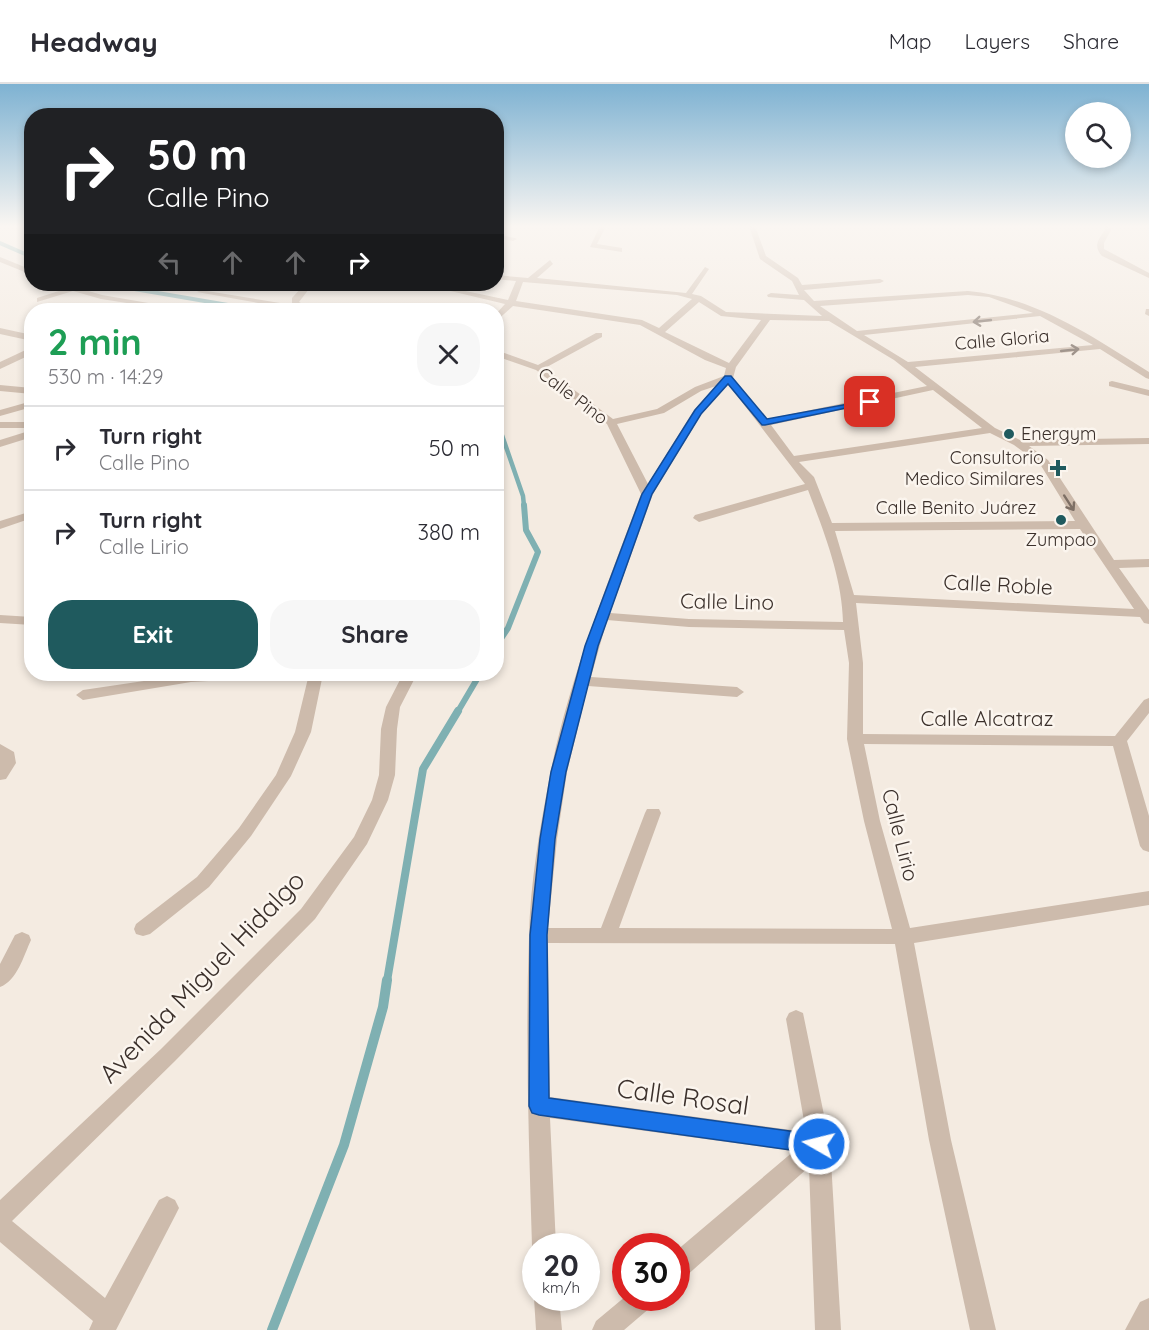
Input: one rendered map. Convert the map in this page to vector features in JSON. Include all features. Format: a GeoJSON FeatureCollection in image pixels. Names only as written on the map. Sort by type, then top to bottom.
{"type":"FeatureCollection","features":[{"type":"Feature","properties":{"kind":"street"},"geometry":{"type":"LineString","coordinates":[[504,310],[522,284]]}},
{"type":"Feature","properties":{"kind":"street"},"geometry":{"type":"LineString","coordinates":[[594,284],[659,288],[698,298],[724,314],[766,318],[831,319]]}},
{"type":"Feature","properties":{"kind":"street"},"geometry":{"type":"LineString","coordinates":[[688,295],[695,284]]}},
{"type":"Feature","properties":{"kind":"street"},"geometry":{"type":"LineString","coordinates":[[798,284],[808,301],[831,319],[858,333],[908,365],[991,430],[1018,443],[1044,462],[1083,525],[1147,617]]}},
{"type":"Feature","properties":{"kind":"street"},"geometry":{"type":"LineString","coordinates":[[800,288],[844,284]]}},
{"type":"Feature","properties":{"kind":"street"},"geometry":{"type":"LineString","coordinates":[[40,300],[68,291]]}},
{"type":"Feature","properties":{"kind":"street"},"geometry":{"type":"LineString","coordinates":[[75,291],[140,303]]}},
{"type":"Feature","properties":{"kind":"street"},"geometry":{"type":"LineString","coordinates":[[203,291],[201,292],[265,303]]}},
{"type":"Feature","properties":{"kind":"street"},"geometry":{"type":"LineString","coordinates":[[456,291],[511,303],[642,323],[708,358],[730,373]]}},
{"type":"Feature","properties":{"kind":"street"},"geometry":{"type":"LineString","coordinates":[[771,295],[808,301],[977,293],[994,296],[1068,327],[1149,376]]}},
{"type":"Feature","properties":{"kind":"street"},"geometry":{"type":"LineString","coordinates":[[660,332],[698,298]]}},
{"type":"Feature","properties":{"kind":"street"},"geometry":{"type":"LineString","coordinates":[[858,333],[1040,314]]}},
{"type":"Feature","properties":{"kind":"street"},"geometry":{"type":"LineString","coordinates":[[544,1233],[539,1106],[538,935],[548,839],[559,772],[591,646],[647,494],[698,412],[730,373],[766,318]]}},
{"type":"Feature","properties":{"kind":"street"},"geometry":{"type":"LineString","coordinates":[[0,331],[24,336]]}},
{"type":"Feature","properties":{"kind":"street"},"geometry":{"type":"LineString","coordinates":[[539,368],[599,335]]}},
{"type":"Feature","properties":{"kind":"street","name":"Calle Gloria"},"geometry":{"type":"LineString","coordinates":[[908,365],[1099,347]]}},
{"type":"Feature","properties":{"kind":"street"},"geometry":{"type":"LineString","coordinates":[[0,366],[5,360],[24,353]]}},
{"type":"Feature","properties":{"kind":"street","name":"Calle Pino"},"geometry":{"type":"LineString","coordinates":[[504,356],[539,368],[611,422],[647,494]]}},
{"type":"Feature","properties":{"kind":"street"},"geometry":{"type":"LineString","coordinates":[[5,360],[24,364]]}},
{"type":"Feature","properties":{"kind":"street"},"geometry":{"type":"LineString","coordinates":[[611,422],[660,411],[730,373]]}},
{"type":"Feature","properties":{"kind":"street","name":"Calle Lirio"},"geometry":{"type":"LineString","coordinates":[[730,373],[791,460],[808,477],[828,528],[849,599],[850,626],[856,663],[855,739],[872,821],[903,936],[940,1140],[983,1330]]}},
{"type":"Feature","properties":{"kind":"street"},"geometry":{"type":"LineString","coordinates":[[1112,384],[1149,393]]}},
{"type":"Feature","properties":{"kind":"street"},"geometry":{"type":"LineString","coordinates":[[765,423],[837,410],[934,387]]}},
{"type":"Feature","properties":{"kind":"street"},"geometry":{"type":"LineString","coordinates":[[0,388],[24,390]]}},
{"type":"Feature","properties":{"kind":"street"},"geometry":{"type":"LineString","coordinates":[[0,413],[24,406]]}},
{"type":"Feature","properties":{"kind":"street"},"geometry":{"type":"LineString","coordinates":[[0,425],[24,425]]}},
{"type":"Feature","properties":{"kind":"street"},"geometry":{"type":"LineString","coordinates":[[791,460],[991,430]]}},
{"type":"Feature","properties":{"kind":"street"},"geometry":{"type":"LineString","coordinates":[[0,444],[24,436]]}},
{"type":"Feature","properties":{"kind":"street"},"geometry":{"type":"LineString","coordinates":[[1018,443],[1149,441]]}},
{"type":"Feature","properties":{"kind":"street"},"geometry":{"type":"LineString","coordinates":[[699,518],[811,486]]}},
{"type":"Feature","properties":{"kind":"street"},"geometry":{"type":"LineString","coordinates":[[0,525],[24,517]]}},
{"type":"Feature","properties":{"kind":"street","name":"Calle Benito Juárez"},"geometry":{"type":"LineString","coordinates":[[828,528],[1083,525]]}},
{"type":"Feature","properties":{"kind":"street"},"geometry":{"type":"LineString","coordinates":[[1110,564],[1149,563]]}},
{"type":"Feature","properties":{"kind":"street","name":"Calle Roble"},"geometry":{"type":"LineString","coordinates":[[849,599],[1147,617]]}},
{"type":"Feature","properties":{"kind":"street","name":"Calle Lino"},"geometry":{"type":"LineString","coordinates":[[603,616],[689,623],[850,626]]}},
{"type":"Feature","properties":{"kind":"street"},"geometry":{"type":"LineString","coordinates":[[0,619],[24,620]]}},
{"type":"Feature","properties":{"kind":"street"},"geometry":{"type":"LineString","coordinates":[[83,695],[172,681]]}},
{"type":"Feature","properties":{"kind":"street"},"geometry":{"type":"LineString","coordinates":[[143,929],[202,882],[245,832],[283,776],[303,732],[314,681]]}},
{"type":"Feature","properties":{"kind":"street","name":"Avenida Miguel Hidalgo"},"geometry":{"type":"LineString","coordinates":[[0,1216],[168,1055],[308,914],[361,840],[380,800],[387,775],[389,729],[393,707],[406,681]]}},
{"type":"Feature","properties":{"kind":"street"},"geometry":{"type":"LineString","coordinates":[[582,681],[737,692]]}},
{"type":"Feature","properties":{"kind":"street"},"geometry":{"type":"LineString","coordinates":[[1149,703],[1119,741],[1149,846]]}},
{"type":"Feature","properties":{"kind":"street","name":"Calle Alcatraz"},"geometry":{"type":"LineString","coordinates":[[855,739],[1119,741]]}},
{"type":"Feature","properties":{"kind":"street"},"geometry":{"type":"LineString","coordinates":[[0,749],[8,756],[8,763],[0,775]]}},
{"type":"Feature","properties":{"kind":"street"},"geometry":{"type":"LineString","coordinates":[[607,936],[653,813]]}},
{"type":"Feature","properties":{"kind":"street"},"geometry":{"type":"LineString","coordinates":[[538,935],[903,936],[1149,898]]}},
{"type":"Feature","properties":{"kind":"street"},"geometry":{"type":"LineString","coordinates":[[0,979],[22,940]]}},
{"type":"Feature","properties":{"kind":"street"},"geometry":{"type":"LineString","coordinates":[[796,1019],[819,1144],[828,1330]]}},
{"type":"Feature","properties":{"kind":"street","name":"Calle Rosal"},"geometry":{"type":"LineString","coordinates":[[539,1106],[819,1144]]}},
{"type":"Feature","properties":{"kind":"street"},"geometry":{"type":"LineString","coordinates":[[690,1256],[819,1144]]}},
{"type":"Feature","properties":{"kind":"street"},"geometry":{"type":"LineString","coordinates":[[0,1226],[105,1324],[167,1208]]}},
{"type":"Feature","properties":{"kind":"street"},"geometry":{"type":"LineString","coordinates":[[548,1311],[549,1330]]}},
{"type":"Feature","properties":{"kind":"street"},"geometry":{"type":"LineString","coordinates":[[605,1330],[627,1311]]}},
{"type":"Feature","properties":{"kind":"street"},"geometry":{"type":"LineString","coordinates":[[1138,1330],[1149,1311]]}},
{"type":"Feature","properties":{"kind":"waterway"},"geometry":{"type":"LineString","coordinates":[[146,291],[217,303]]}},
{"type":"Feature","properties":{"kind":"waterway"},"geometry":{"type":"LineString","coordinates":[[504,441],[523,496],[524,506]]}},
{"type":"Feature","properties":{"kind":"waterway"},"geometry":{"type":"LineString","coordinates":[[504,634],[538,552],[526,530],[524,505]]}},
{"type":"Feature","properties":{"kind":"waterway"},"geometry":{"type":"LineString","coordinates":[[457,713],[476,681]]}},
{"type":"Feature","properties":{"kind":"waterway"},"geometry":{"type":"LineString","coordinates":[[387,981],[423,769],[458,711]]}},
{"type":"Feature","properties":{"kind":"waterway"},"geometry":{"type":"LineString","coordinates":[[272,1330],[344,1145],[383,1007],[387,980]]}},
{"type":"Feature","properties":{"kind":"place","name":"Energym"},"geometry":{"type":"Point","coordinates":[1009,434]}},
{"type":"Feature","properties":{"kind":"place","name":"Consultorio Medico Similares"},"geometry":{"type":"Point","coordinates":[1058,468]}},
{"type":"Feature","properties":{"kind":"place","name":"Zumpao"},"geometry":{"type":"Point","coordinates":[1061,520]}},
{"type":"Feature","properties":{"kind":"route"},"geometry":{"type":"LineString","coordinates":[[819,1144],[539,1106],[538,935],[548,839],[559,772],[591,646],[647,494],[677,443],[698,412],[728,378],[765,423],[870,402]]}}]}
